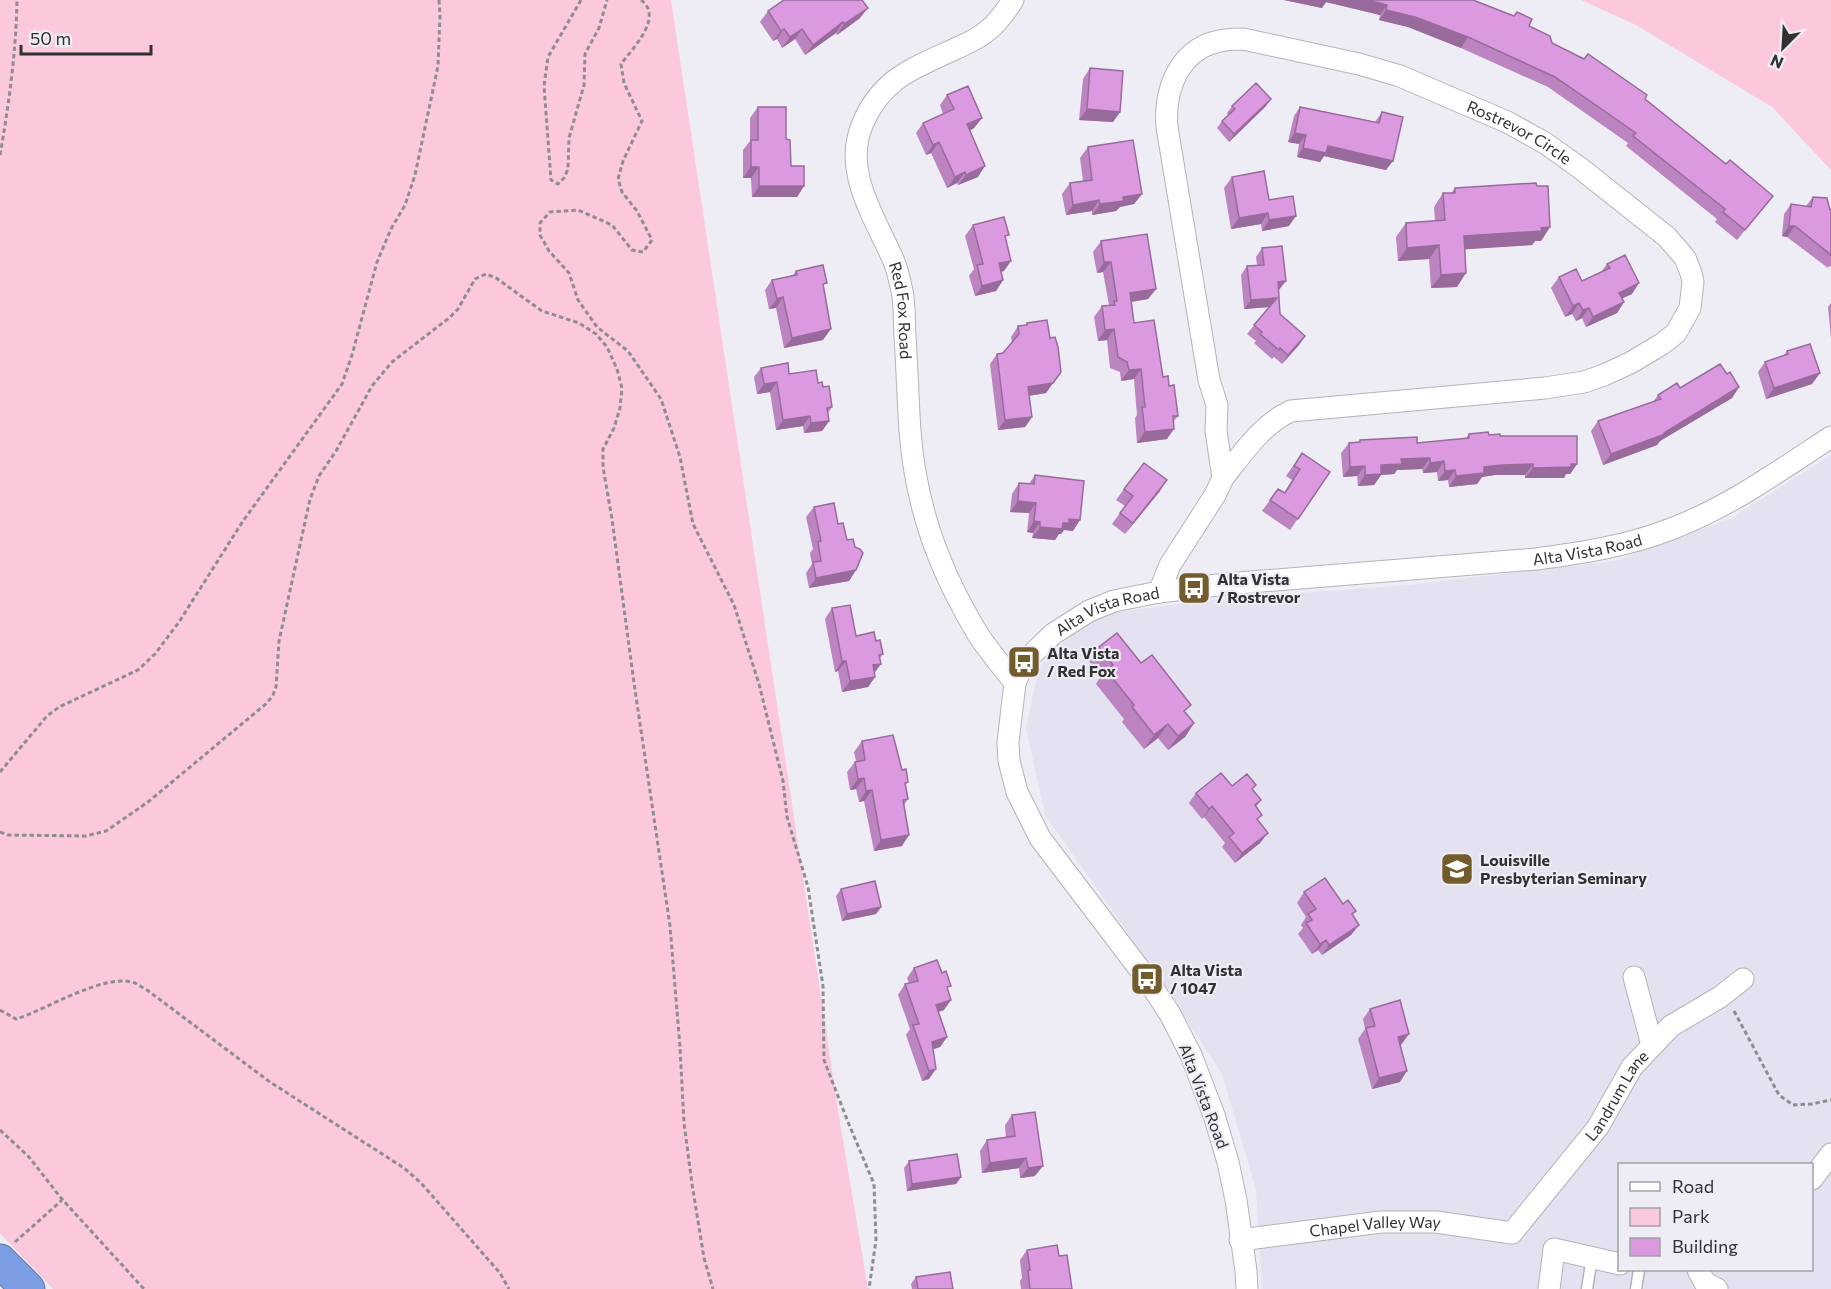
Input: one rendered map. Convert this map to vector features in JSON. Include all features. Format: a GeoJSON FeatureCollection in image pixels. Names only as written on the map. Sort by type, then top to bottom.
{"type":"FeatureCollection","features":[{"type":"Feature","properties":{"kind":"highway"},"geometry":{"type":"LineString","coordinates":[[0,1261],[28,1289]]}},
{"type":"Feature","properties":{"kind":"street","name":"Red Fox Road"},"geometry":{"type":"LineString","coordinates":[[1013,0],[1002,17],[988,31],[898,76],[879,94],[862,124],[856,149],[856,164],[863,193],[896,267],[903,295],[910,432],[914,464],[921,504],[936,553],[950,584],[980,638],[1015,683]]}},
{"type":"Feature","properties":{"kind":"street","name":"Rostrevor Circle"},"geometry":{"type":"LineString","coordinates":[[1159,592],[1170,565],[1215,495],[1223,477],[1270,424],[1291,411],[1545,388],[1584,382],[1604,375],[1630,363],[1676,333],[1690,309],[1693,282],[1685,258],[1667,237],[1580,168],[1545,143],[1507,122],[1400,76],[1359,64],[1243,39],[1224,40],[1208,45],[1190,56],[1177,73],[1171,84],[1166,112],[1209,380],[1217,405],[1216,431],[1223,477]]}},
{"type":"Feature","properties":{"kind":"street","name":"Alta Vista Road"},"geometry":{"type":"LineString","coordinates":[[1247,1289],[1236,1200],[1228,1162],[1214,1115],[1191,1055],[1170,1014],[1147,979],[1040,838],[1017,792],[1008,742],[1015,683],[1024,662],[1062,627],[1089,611],[1114,601],[1159,592],[1226,584],[1525,560],[1574,554],[1616,545],[1669,530],[1707,514],[1831,437]]}},
{"type":"Feature","properties":{"kind":"street"},"geometry":{"type":"LineString","coordinates":[[1634,977],[1652,1046]]}},
{"type":"Feature","properties":{"kind":"street","name":"Landrum Lane"},"geometry":{"type":"LineString","coordinates":[[1512,1233],[1598,1127],[1632,1067],[1671,1026],[1725,994],[1743,979]]}},
{"type":"Feature","properties":{"kind":"street"},"geometry":{"type":"LineString","coordinates":[[1813,1180],[1831,1154]]}},
{"type":"Feature","properties":{"kind":"street"},"geometry":{"type":"LineString","coordinates":[[1813,1181],[1831,1180]]}},
{"type":"Feature","properties":{"kind":"street","name":"Chapel Valley Way"},"geometry":{"type":"LineString","coordinates":[[1240,1240],[1381,1222],[1436,1222],[1512,1233]]}},
{"type":"Feature","properties":{"kind":"street"},"geometry":{"type":"LineString","coordinates":[[1550,1289],[1554,1249],[1618,1264]]}},
{"type":"Feature","properties":{"kind":"street"},"geometry":{"type":"LineString","coordinates":[[1699,1271],[1706,1283],[1717,1289]]}},
{"type":"Feature","properties":{"kind":"lane"},"geometry":{"type":"LineString","coordinates":[[1587,1289],[1592,1257]]}},
{"type":"Feature","properties":{"kind":"lane"},"geometry":{"type":"LineString","coordinates":[[1636,1289],[1639,1271]]}},
{"type":"Feature","properties":{"kind":"path"},"geometry":{"type":"LineString","coordinates":[[0,155],[10,96],[16,29],[16,0]]}},
{"type":"Feature","properties":{"kind":"path"},"geometry":{"type":"LineString","coordinates":[[0,772],[46,716],[59,707],[138,670],[155,654],[179,622],[243,521],[342,384],[377,262],[405,206],[415,175],[438,66],[439,0]]}},
{"type":"Feature","properties":{"kind":"path"},"geometry":{"type":"LineString","coordinates":[[580,0],[549,57],[544,86],[551,180],[558,184],[568,169],[570,138],[584,85],[585,54],[599,28],[607,0]]}},
{"type":"Feature","properties":{"kind":"path"},"geometry":{"type":"LineString","coordinates":[[641,0],[645,2],[650,13],[647,28],[621,63],[624,83],[642,121],[623,161],[618,179],[622,192],[637,211],[652,240],[643,252],[632,250],[612,225],[578,210],[550,212],[540,223],[540,235],[549,251],[569,273],[578,300],[597,327],[628,351],[661,399],[680,457],[693,524],[734,606],[759,684],[783,781],[787,817],[808,887],[824,986],[824,1060],[874,1184],[876,1240],[869,1289]]}},
{"type":"Feature","properties":{"kind":"path"},"geometry":{"type":"LineString","coordinates":[[0,832],[8,835],[86,836],[106,831],[147,802],[267,703],[276,687],[279,641],[310,499],[320,476],[372,386],[392,362],[458,309],[475,279],[486,274],[496,278],[542,311],[579,323],[596,334],[607,347],[617,369],[622,388],[620,408],[614,428],[603,449],[603,467],[670,926],[684,1123],[692,1184],[704,1258],[713,1289]]}},
{"type":"Feature","properties":{"kind":"path"},"geometry":{"type":"LineString","coordinates":[[0,1010],[16,1019],[99,985],[117,981],[134,982],[270,1082],[404,1168],[421,1183],[500,1273],[509,1289]]}},
{"type":"Feature","properties":{"kind":"path"},"geometry":{"type":"LineString","coordinates":[[1725,994],[1779,1095],[1793,1105],[1831,1100]]}},
{"type":"Feature","properties":{"kind":"path"},"geometry":{"type":"LineString","coordinates":[[0,1130],[29,1157],[62,1200],[144,1289]]}},
{"type":"Feature","properties":{"kind":"path"},"geometry":{"type":"LineString","coordinates":[[24,1234],[62,1200]]}},
{"type":"Feature","properties":{"kind":"shaded area","name":"Louisville Presbyterian Seminary"},"geometry":{"type":"Polygon","coordinates":[[[1831,455],[1831,1289],[1262,1289],[1256,1190],[1222,1074],[1152,967],[1045,815],[1026,728],[1039,667],[1092,616],[1206,600],[1408,585],[1615,561],[1730,519],[1831,455]]]}},
{"type":"Feature","properties":{"kind":"green space"},"geometry":{"type":"Polygon","coordinates":[[[0,0],[671,0],[840,1123],[868,1289],[53,1289],[0,1233],[0,0]]]}},
{"type":"Feature","properties":{"kind":"green space"},"geometry":{"type":"Polygon","coordinates":[[[1581,0],[1831,0],[1831,170],[1772,107],[1636,25],[1581,0]]]}},
{"type":"Feature","properties":{"kind":"building"},"geometry":{"type":"Polygon","coordinates":[[[784,0],[862,0],[868,8],[844,24],[843,22],[813,45],[802,29],[790,37],[784,29],[781,31],[768,11],[784,0]]]}},
{"type":"Feature","properties":{"kind":"building"},"geometry":{"type":"Polygon","coordinates":[[[1368,0],[1473,0],[1514,16],[1517,12],[1532,19],[1529,26],[1550,36],[1552,43],[1584,59],[1588,54],[1647,95],[1645,99],[1726,164],[1730,160],[1773,196],[1745,230],[1723,212],[1725,209],[1633,136],[1636,133],[1555,77],[1468,37],[1415,17],[1386,10],[1387,5],[1368,0]]]}},
{"type":"Feature","properties":{"kind":"building"},"geometry":{"type":"Polygon","coordinates":[[[1090,68],[1123,71],[1120,112],[1087,109],[1090,68]]]}},
{"type":"Feature","properties":{"kind":"building"},"geometry":{"type":"Polygon","coordinates":[[[1256,83],[1271,99],[1234,134],[1222,121],[1235,109],[1232,106],[1256,83]]]}},
{"type":"Feature","properties":{"kind":"building"},"geometry":{"type":"Polygon","coordinates":[[[968,86],[982,118],[967,124],[985,166],[966,175],[965,172],[955,177],[939,142],[933,145],[923,123],[954,109],[947,95],[968,86]]]}},
{"type":"Feature","properties":{"kind":"building"},"geometry":{"type":"Polygon","coordinates":[[[758,107],[786,107],[786,139],[790,140],[791,166],[804,166],[804,186],[759,186],[759,167],[751,167],[751,140],[758,140],[758,107]]]}},
{"type":"Feature","properties":{"kind":"building"},"geometry":{"type":"Polygon","coordinates":[[[1300,107],[1379,123],[1382,112],[1403,117],[1393,161],[1328,146],[1326,153],[1303,148],[1306,135],[1295,133],[1300,107]]]}},
{"type":"Feature","properties":{"kind":"building"},"geometry":{"type":"Polygon","coordinates":[[[1133,140],[1142,194],[1123,197],[1124,201],[1100,204],[1099,200],[1073,205],[1070,183],[1092,180],[1088,147],[1133,140]]]}},
{"type":"Feature","properties":{"kind":"building"},"geometry":{"type":"Polygon","coordinates":[[[1264,171],[1269,200],[1293,196],[1296,216],[1269,220],[1268,213],[1239,218],[1232,177],[1264,171]]]}},
{"type":"Feature","properties":{"kind":"building"},"geometry":{"type":"Polygon","coordinates":[[[1536,183],[1537,186],[1548,186],[1550,227],[1541,228],[1542,231],[1464,236],[1466,273],[1441,275],[1439,245],[1407,248],[1406,223],[1445,220],[1443,193],[1455,193],[1455,188],[1536,183]]]}},
{"type":"Feature","properties":{"kind":"building"},"geometry":{"type":"Polygon","coordinates":[[[1813,197],[1827,198],[1831,210],[1831,255],[1795,226],[1789,226],[1791,204],[1811,207],[1813,197]]]}},
{"type":"Feature","properties":{"kind":"building"},"geometry":{"type":"Polygon","coordinates":[[[1004,217],[1009,235],[1005,236],[1011,261],[999,263],[1003,280],[982,286],[977,265],[983,264],[973,225],[1004,217]]]}},
{"type":"Feature","properties":{"kind":"building"},"geometry":{"type":"Polygon","coordinates":[[[1147,234],[1156,289],[1130,293],[1134,323],[1154,320],[1163,377],[1168,376],[1169,386],[1174,385],[1178,416],[1173,416],[1174,429],[1145,432],[1141,369],[1129,370],[1127,362],[1118,357],[1114,329],[1105,330],[1102,306],[1115,305],[1114,301],[1117,301],[1111,262],[1104,262],[1101,241],[1147,234]]]}},
{"type":"Feature","properties":{"kind":"building"},"geometry":{"type":"Polygon","coordinates":[[[1282,246],[1286,281],[1278,282],[1280,314],[1305,336],[1288,355],[1260,334],[1262,332],[1254,325],[1277,298],[1251,300],[1247,266],[1264,265],[1262,248],[1282,246]]]}},
{"type":"Feature","properties":{"kind":"building"},"geometry":{"type":"Polygon","coordinates":[[[1625,255],[1639,283],[1619,293],[1624,302],[1593,317],[1589,308],[1583,310],[1579,303],[1573,306],[1559,277],[1576,269],[1582,281],[1610,268],[1607,264],[1625,255]]]}},
{"type":"Feature","properties":{"kind":"building"},"geometry":{"type":"Polygon","coordinates":[[[823,265],[827,283],[823,284],[831,329],[792,338],[783,297],[777,299],[772,280],[797,275],[796,271],[823,265]]]}},
{"type":"Feature","properties":{"kind":"building"},"geometry":{"type":"Polygon","coordinates":[[[1047,320],[1050,338],[1055,337],[1058,347],[1061,372],[1053,383],[1028,387],[1032,417],[1005,420],[997,354],[1003,353],[1019,334],[1018,326],[1047,320]]]}},
{"type":"Feature","properties":{"kind":"building"},"geometry":{"type":"Polygon","coordinates":[[[1810,344],[1820,373],[1774,388],[1765,362],[1788,354],[1787,351],[1810,344]]]}},
{"type":"Feature","properties":{"kind":"building"},"geometry":{"type":"Polygon","coordinates":[[[788,363],[789,374],[816,370],[818,383],[822,382],[823,387],[829,386],[832,407],[827,408],[829,421],[811,423],[810,416],[783,420],[777,382],[764,384],[761,368],[788,363]]]}},
{"type":"Feature","properties":{"kind":"building"},"geometry":{"type":"Polygon","coordinates":[[[1720,364],[1727,374],[1730,372],[1739,387],[1665,434],[1611,454],[1598,421],[1661,399],[1658,395],[1677,383],[1680,388],[1720,364]]]}},
{"type":"Feature","properties":{"kind":"building"},"geometry":{"type":"Polygon","coordinates":[[[1488,432],[1489,435],[1500,434],[1500,436],[1577,436],[1577,464],[1571,464],[1571,467],[1533,468],[1533,464],[1502,465],[1484,467],[1484,473],[1456,476],[1455,470],[1445,471],[1444,461],[1430,463],[1430,458],[1401,459],[1402,464],[1381,465],[1381,474],[1365,475],[1365,466],[1350,467],[1349,443],[1360,442],[1360,440],[1417,437],[1417,443],[1469,438],[1469,434],[1488,432]]]}},
{"type":"Feature","properties":{"kind":"building"},"geometry":{"type":"Polygon","coordinates":[[[1302,453],[1330,472],[1298,519],[1270,500],[1278,489],[1285,493],[1300,469],[1294,466],[1302,453]]]}},
{"type":"Feature","properties":{"kind":"building"},"geometry":{"type":"Polygon","coordinates":[[[1144,463],[1167,480],[1133,523],[1120,513],[1133,496],[1124,489],[1144,463]]]}},
{"type":"Feature","properties":{"kind":"building"},"geometry":{"type":"Polygon","coordinates":[[[1035,475],[1084,481],[1080,520],[1069,519],[1069,523],[1063,523],[1062,529],[1040,527],[1040,522],[1034,521],[1036,503],[1018,501],[1019,483],[1034,484],[1035,475]]]}},
{"type":"Feature","properties":{"kind":"building"},"geometry":{"type":"Polygon","coordinates":[[[834,503],[838,524],[843,523],[847,540],[853,539],[855,547],[863,553],[856,570],[816,578],[813,562],[821,561],[818,542],[821,541],[814,507],[834,503]]]}},
{"type":"Feature","properties":{"kind":"building"},"geometry":{"type":"Polygon","coordinates":[[[850,605],[856,636],[874,632],[876,641],[880,640],[883,654],[879,655],[881,664],[873,665],[875,677],[850,681],[846,661],[842,661],[832,608],[850,605]]]}},
{"type":"Feature","properties":{"kind":"building"},"geometry":{"type":"Polygon","coordinates":[[[1117,633],[1141,663],[1152,655],[1191,705],[1184,711],[1194,723],[1178,736],[1168,724],[1154,735],[1106,670],[1113,665],[1099,647],[1117,633]]]}},
{"type":"Feature","properties":{"kind":"building"},"geometry":{"type":"Polygon","coordinates":[[[893,735],[902,770],[906,769],[908,782],[905,783],[908,799],[903,800],[909,835],[881,840],[872,790],[866,791],[864,778],[858,779],[855,762],[865,760],[862,741],[893,735]]]}},
{"type":"Feature","properties":{"kind":"building"},"geometry":{"type":"Polygon","coordinates":[[[1221,773],[1232,786],[1247,774],[1256,785],[1252,789],[1261,800],[1255,805],[1262,815],[1257,819],[1268,833],[1242,853],[1229,837],[1234,833],[1212,806],[1209,809],[1196,793],[1221,773]]]}},
{"type":"Feature","properties":{"kind":"building"},"geometry":{"type":"Polygon","coordinates":[[[1325,878],[1343,904],[1348,900],[1356,911],[1352,914],[1359,925],[1329,945],[1326,940],[1320,944],[1306,923],[1312,920],[1308,914],[1316,909],[1304,892],[1325,878]]]}},
{"type":"Feature","properties":{"kind":"building"},"geometry":{"type":"Polygon","coordinates":[[[875,881],[881,907],[847,914],[841,889],[875,881]]]}},
{"type":"Feature","properties":{"kind":"building"},"geometry":{"type":"Polygon","coordinates":[[[937,960],[942,973],[946,971],[951,986],[947,987],[951,1000],[936,1005],[947,1037],[932,1042],[936,1069],[929,1071],[913,1025],[919,1024],[905,984],[918,981],[914,968],[937,960]]]}},
{"type":"Feature","properties":{"kind":"building"},"geometry":{"type":"Polygon","coordinates":[[[1400,1000],[1409,1034],[1398,1037],[1407,1071],[1379,1078],[1366,1028],[1375,1026],[1370,1009],[1400,1000]]]}},
{"type":"Feature","properties":{"kind":"building"},"geometry":{"type":"Polygon","coordinates":[[[1035,1112],[1043,1166],[1028,1168],[1026,1158],[990,1163],[987,1140],[1015,1136],[1012,1115],[1035,1112]]]}},
{"type":"Feature","properties":{"kind":"building"},"geometry":{"type":"Polygon","coordinates":[[[957,1154],[961,1177],[912,1184],[909,1161],[957,1154]]]}},
{"type":"Feature","properties":{"kind":"building"},"geometry":{"type":"Polygon","coordinates":[[[1057,1245],[1059,1256],[1067,1255],[1072,1289],[1030,1289],[1027,1250],[1057,1245]]]}},
{"type":"Feature","properties":{"kind":"building"},"geometry":{"type":"Polygon","coordinates":[[[950,1272],[953,1289],[918,1289],[916,1277],[950,1272]]]}},
{"type":"Feature","properties":{"kind":"place","name":"Alta Vista / Rostrevor"},"geometry":{"type":"Point","coordinates":[1194,588]}},
{"type":"Feature","properties":{"kind":"place","name":"Alta Vista / Red Fox"},"geometry":{"type":"Point","coordinates":[1024,662]}},
{"type":"Feature","properties":{"kind":"place","name":"Louisville Presbyterian Seminary"},"geometry":{"type":"Point","coordinates":[1457,869]}},
{"type":"Feature","properties":{"kind":"place","name":"Alta Vista / 1047"},"geometry":{"type":"Point","coordinates":[1147,979]}}]}
